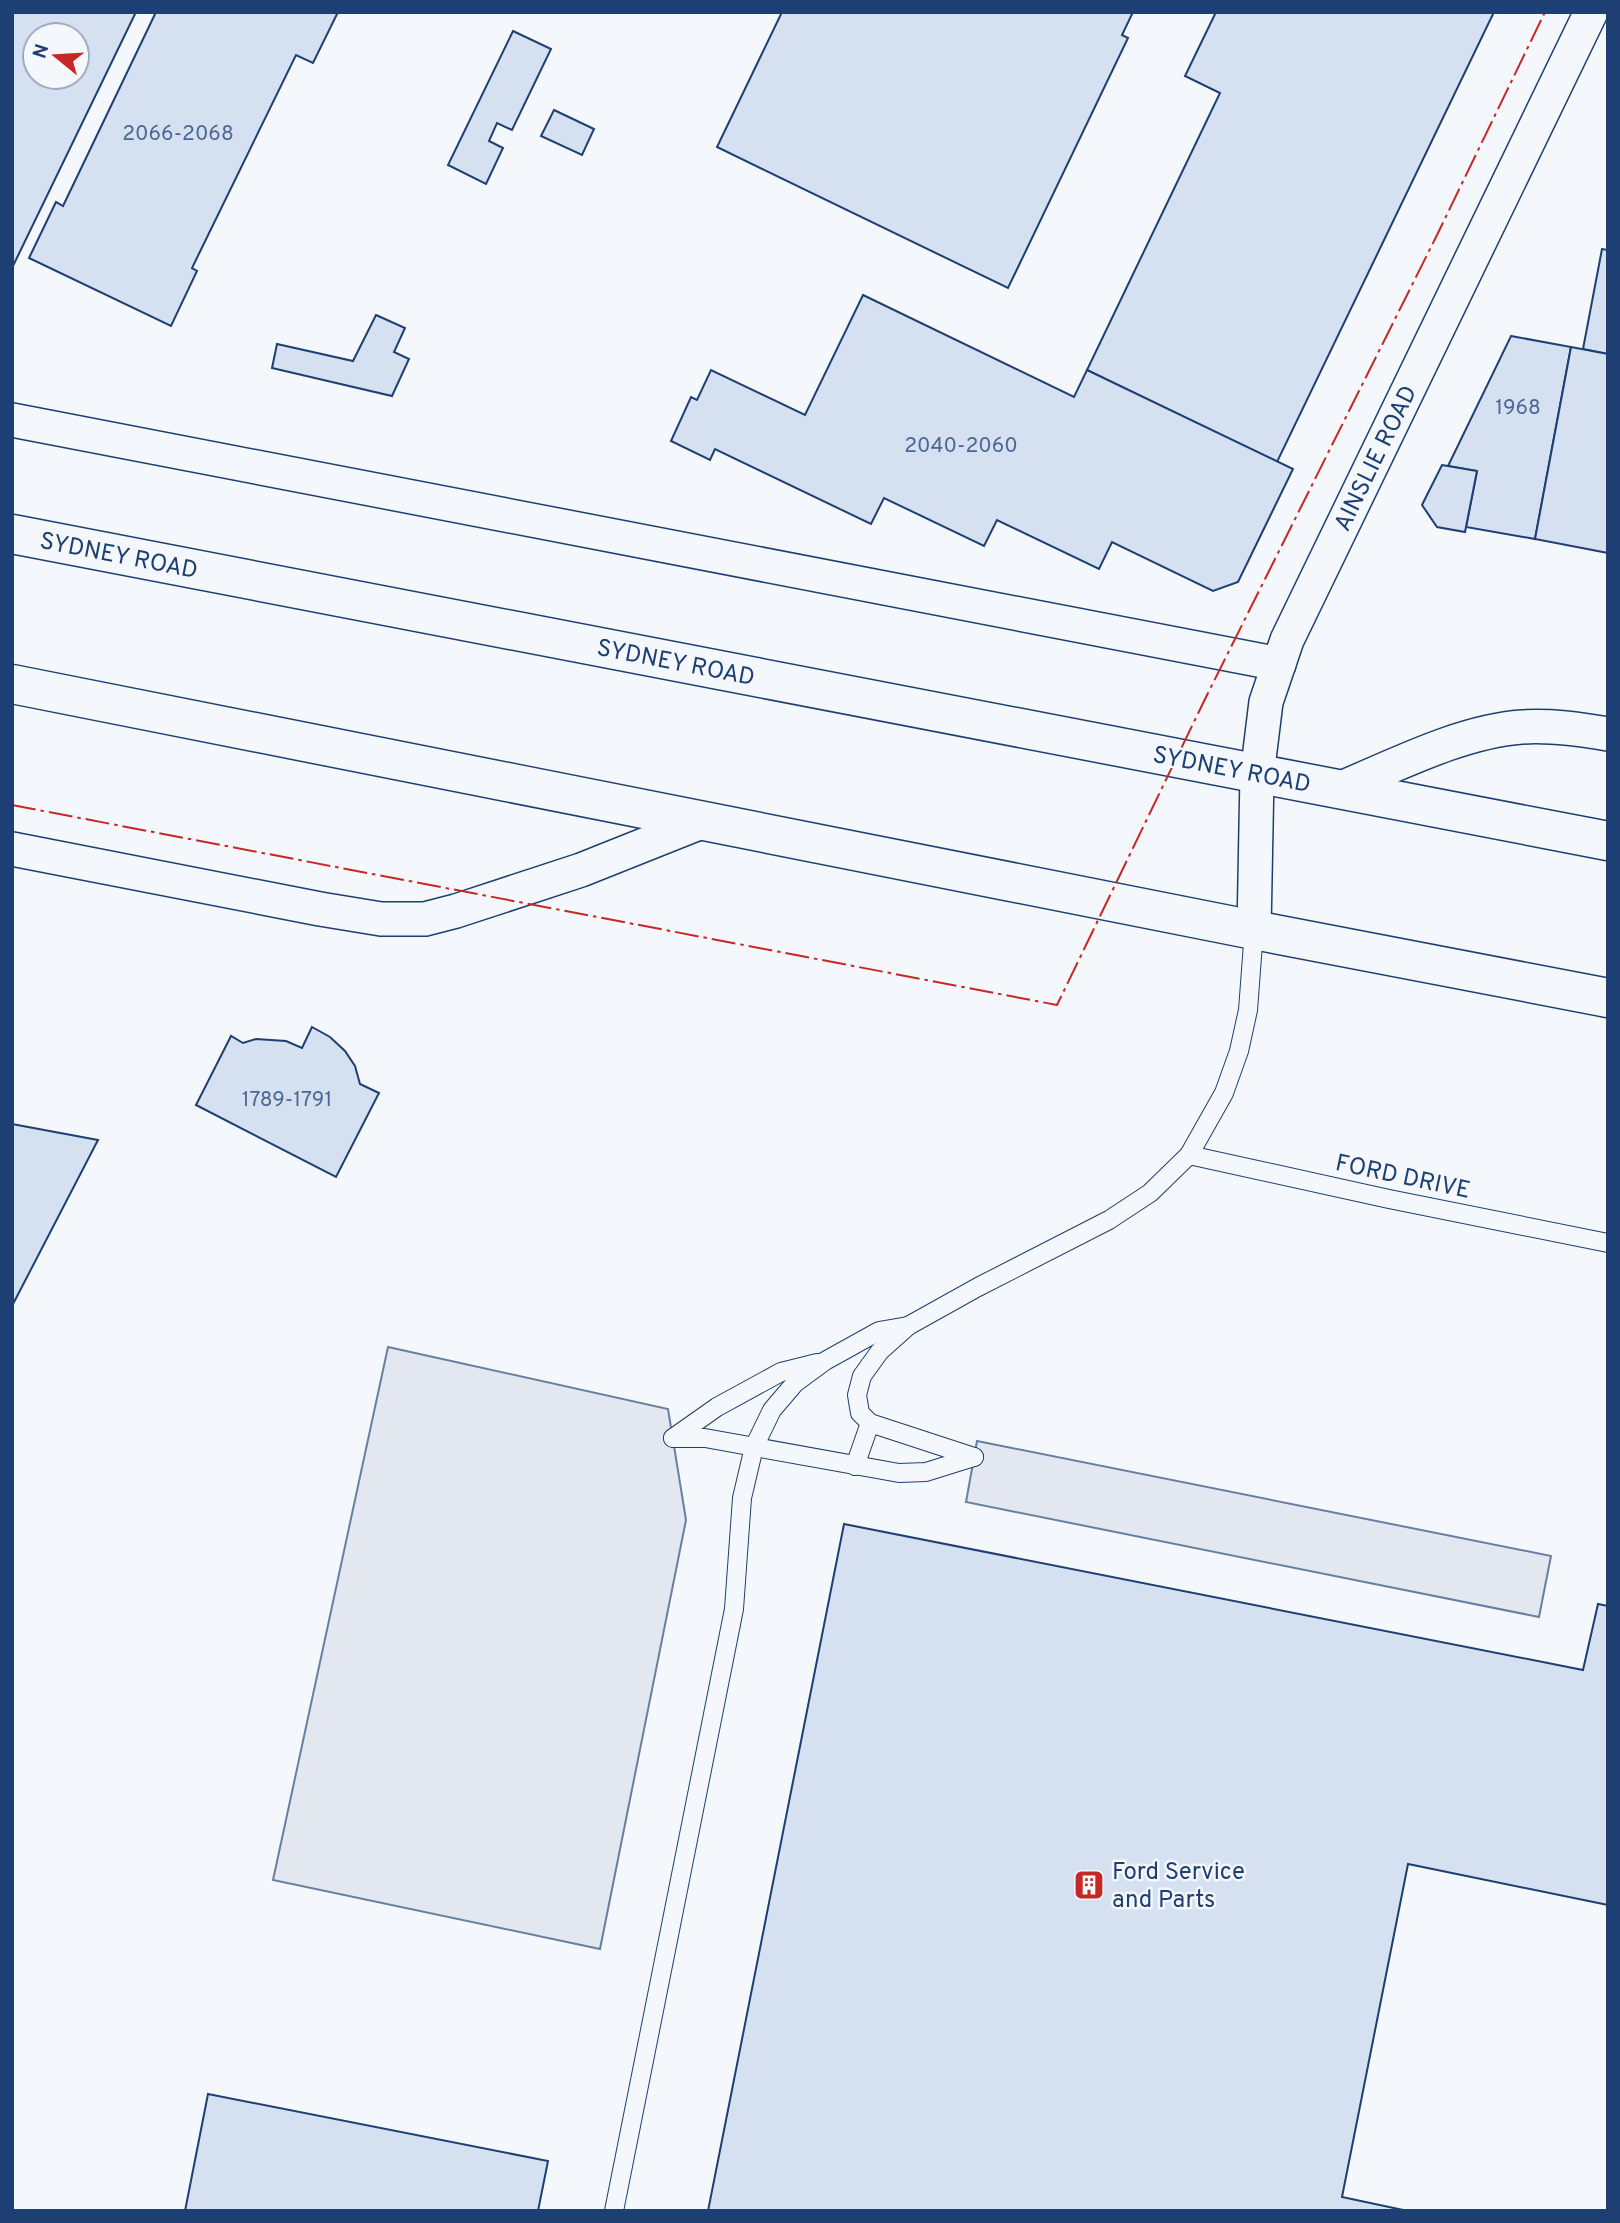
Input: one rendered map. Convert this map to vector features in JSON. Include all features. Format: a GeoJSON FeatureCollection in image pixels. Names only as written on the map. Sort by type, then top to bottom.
{"type":"FeatureCollection","features":[{"type":"Feature","properties":{"kind":"highway","name":"SYDNEY ROAD"},"geometry":{"type":"LineString","coordinates":[[12,534],[1608,841]]}},
{"type":"Feature","properties":{"kind":"highway"},"geometry":{"type":"LineString","coordinates":[[12,684],[1608,998]]}},
{"type":"Feature","properties":{"kind":"street","name":"AINSLIE ROAD"},"geometry":{"type":"LineString","coordinates":[[1254,930],[1257,775],[1266,702],[1279,664],[1293,628],[1591,12]]}},
{"type":"Feature","properties":{"kind":"street"},"geometry":{"type":"LineString","coordinates":[[12,420],[1279,664]]}},
{"type":"Feature","properties":{"kind":"street","name":"SYDNEY ROAD"},"geometry":{"type":"LineString","coordinates":[[1339,789],[1420,755],[1480,734],[1521,727],[1571,727],[1608,734]]}},
{"type":"Feature","properties":{"kind":"street"},"geometry":{"type":"LineString","coordinates":[[12,849],[320,909],[381,919],[425,919],[581,870],[704,821]]}},
{"type":"Feature","properties":{"kind":"lane"},"geometry":{"type":"LineString","coordinates":[[825,1361],[781,1372],[717,1407],[673,1438],[705,1438],[899,1473],[926,1472],[974,1457],[870,1423],[860,1413],[857,1395],[862,1376],[880,1350],[908,1326],[1109,1220],[1150,1193],[1189,1155],[1224,1093],[1239,1051],[1248,1010],[1254,930]]}},
{"type":"Feature","properties":{"kind":"lane","name":"FORD DRIVE"},"geometry":{"type":"LineString","coordinates":[[1189,1155],[1389,1199],[1608,1242]]}},
{"type":"Feature","properties":{"kind":"lane"},"geometry":{"type":"LineString","coordinates":[[614,2211],[734,1609],[742,1498],[754,1447],[772,1410],[795,1383],[825,1361],[879,1331],[908,1326]]}},
{"type":"Feature","properties":{"kind":"lane"},"geometry":{"type":"LineString","coordinates":[[855,1466],[870,1423]]}},
{"type":"Feature","properties":{"kind":"shaded area"},"geometry":{"type":"Polygon","coordinates":[[[388,1347],[668,1409],[686,1520],[600,1949],[273,1880],[388,1347]]]}},
{"type":"Feature","properties":{"kind":"shaded area"},"geometry":{"type":"Polygon","coordinates":[[[977,1441],[1551,1556],[1539,1617],[966,1502],[977,1441]]]}},
{"type":"Feature","properties":{"kind":"building"},"geometry":{"type":"Polygon","coordinates":[[[12,12],[136,12],[12,268],[12,12]]]}},
{"type":"Feature","properties":{"kind":"building"},"geometry":{"type":"Polygon","coordinates":[[[156,12],[338,12],[313,63],[296,55],[192,268],[197,271],[171,326],[29,258],[56,202],[63,206],[156,12]]]}},
{"type":"Feature","properties":{"kind":"building"},"geometry":{"type":"Polygon","coordinates":[[[782,12],[1133,12],[1122,35],[1128,38],[1008,288],[717,147],[782,12]]]}},
{"type":"Feature","properties":{"kind":"building"},"geometry":{"type":"Polygon","coordinates":[[[1216,12],[1494,12],[1277,462],[1087,370],[1220,93],[1185,76],[1216,12]]]}},
{"type":"Feature","properties":{"kind":"building"},"geometry":{"type":"Polygon","coordinates":[[[513,31],[551,49],[512,130],[497,123],[489,141],[503,148],[486,184],[448,165],[513,31]]]}},
{"type":"Feature","properties":{"kind":"building"},"geometry":{"type":"Polygon","coordinates":[[[554,110],[594,129],[582,155],[541,136],[554,110]]]}},
{"type":"Feature","properties":{"kind":"building"},"geometry":{"type":"Polygon","coordinates":[[[1602,249],[1608,250],[1608,354],[1583,349],[1602,249]]]}},
{"type":"Feature","properties":{"kind":"building"},"geometry":{"type":"Polygon","coordinates":[[[863,295],[1074,397],[1087,370],[1293,469],[1238,582],[1213,591],[1112,542],[1099,569],[997,520],[984,546],[884,498],[871,524],[715,449],[710,460],[671,441],[691,397],[697,400],[711,370],[805,415],[863,295]]]}},
{"type":"Feature","properties":{"kind":"building"},"geometry":{"type":"Polygon","coordinates":[[[376,315],[405,328],[394,352],[409,359],[392,396],[272,368],[277,344],[353,361],[376,315]]]}},
{"type":"Feature","properties":{"kind":"building"},"geometry":{"type":"Polygon","coordinates":[[[1511,336],[1571,347],[1535,539],[1466,527],[1477,471],[1448,466],[1511,336]]]}},
{"type":"Feature","properties":{"kind":"building"},"geometry":{"type":"Polygon","coordinates":[[[1571,347],[1608,354],[1608,553],[1535,539],[1571,347]]]}},
{"type":"Feature","properties":{"kind":"building"},"geometry":{"type":"Polygon","coordinates":[[[1442,465],[1477,471],[1465,532],[1437,527],[1422,505],[1442,465]]]}},
{"type":"Feature","properties":{"kind":"building"},"geometry":{"type":"Polygon","coordinates":[[[312,1027],[330,1037],[345,1051],[355,1066],[360,1084],[379,1093],[336,1177],[196,1105],[231,1036],[243,1043],[256,1039],[286,1041],[302,1048],[312,1027]]]}},
{"type":"Feature","properties":{"kind":"building"},"geometry":{"type":"Polygon","coordinates":[[[12,1124],[98,1140],[12,1306],[12,1124]]]}},
{"type":"Feature","properties":{"kind":"building","name":"Ford Service and Parts"},"geometry":{"type":"Polygon","coordinates":[[[844,1524],[1583,1670],[1598,1604],[1608,1606],[1608,1905],[1408,1864],[1342,2197],[1408,2211],[708,2211],[844,1524]]]}},
{"type":"Feature","properties":{"kind":"building"},"geometry":{"type":"Polygon","coordinates":[[[208,2094],[548,2161],[538,2211],[185,2211],[208,2094]]]}},
{"type":"Feature","properties":{"kind":"power"},"geometry":{"type":"LineString","coordinates":[[12,805],[1057,1005],[1207,695],[1437,235],[1545,12]]}},
{"type":"Feature","properties":{"kind":"place","name":"Ford Service and Parts"},"geometry":{"type":"Point","coordinates":[1089,1885]}}]}
